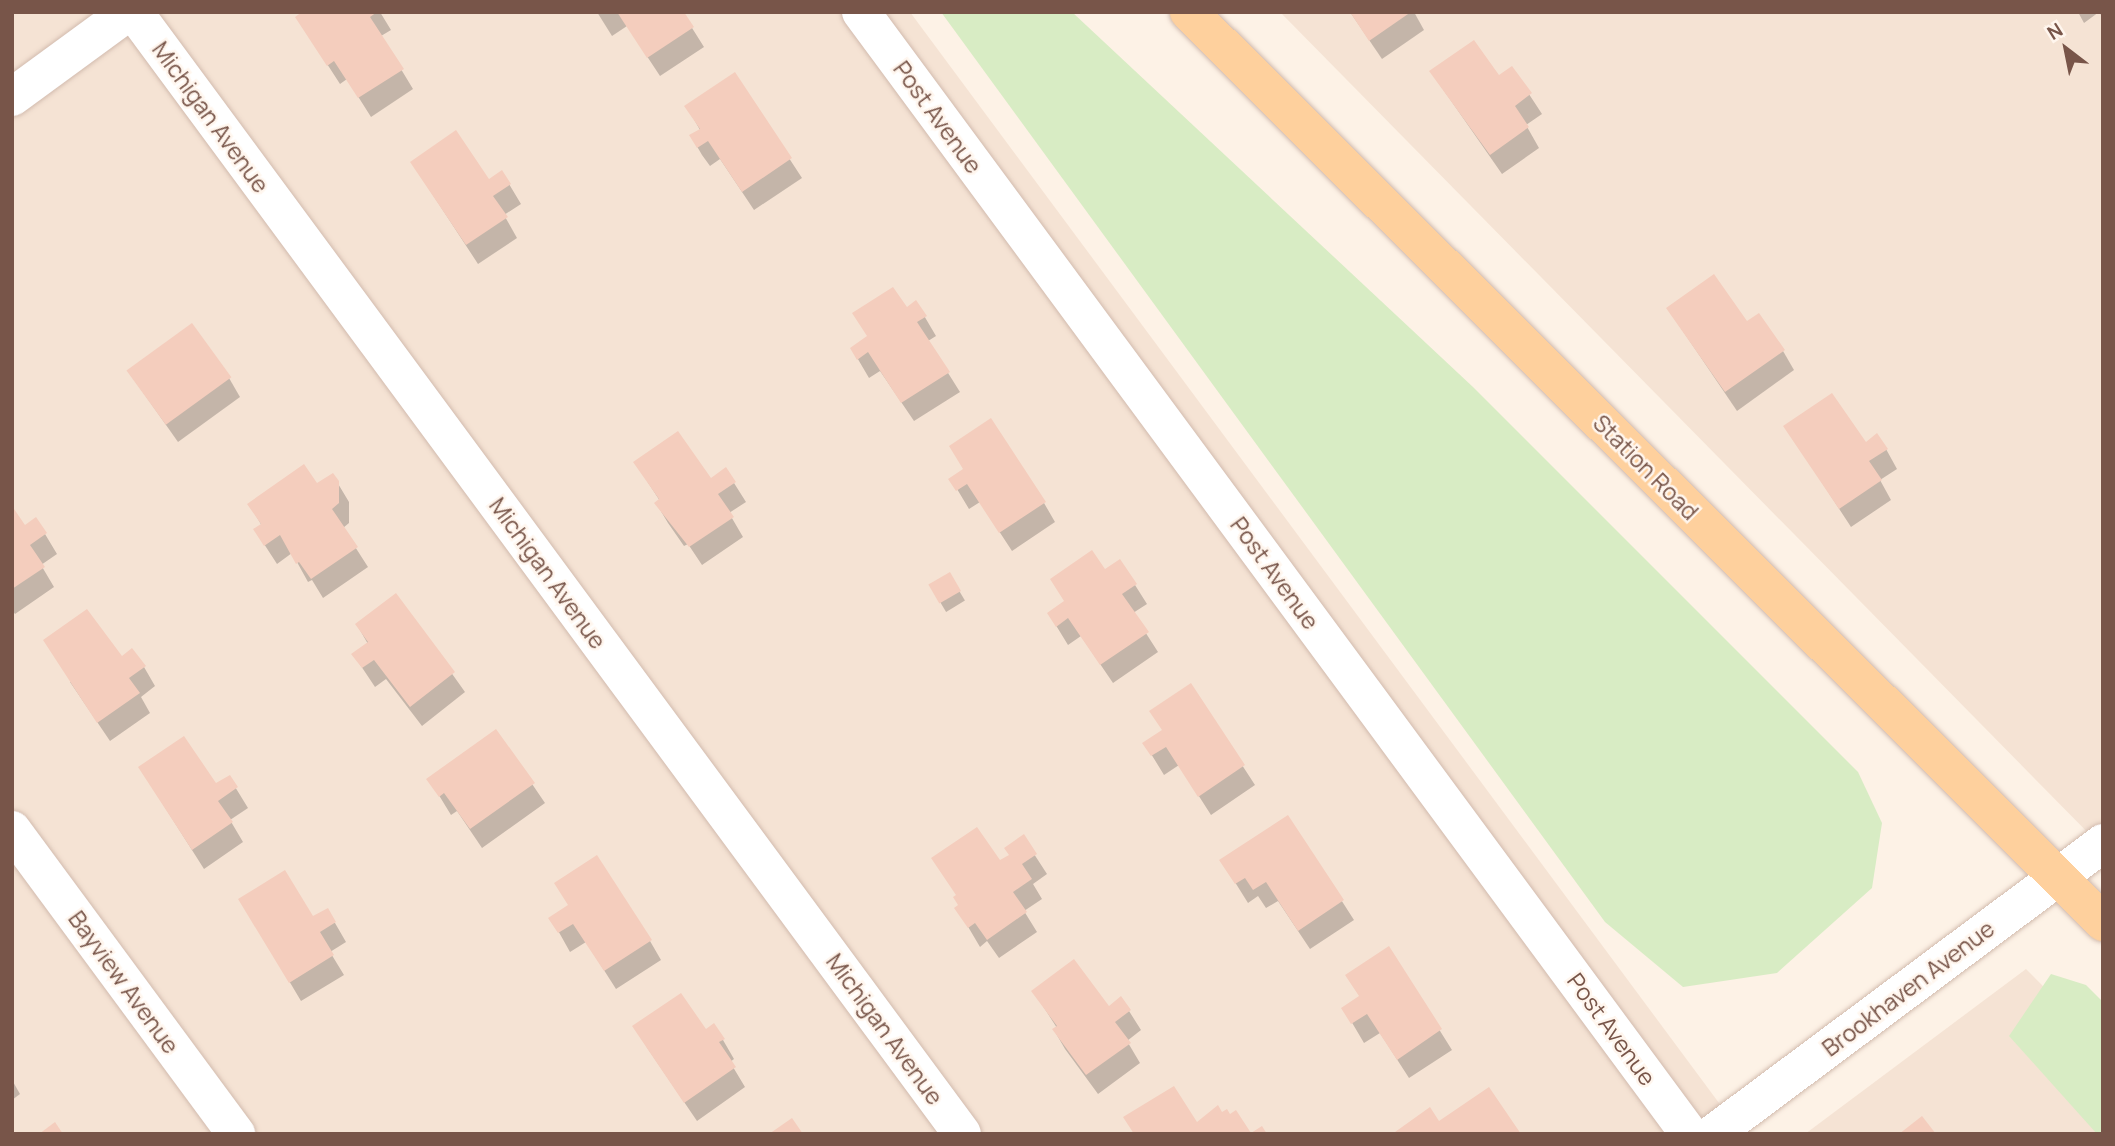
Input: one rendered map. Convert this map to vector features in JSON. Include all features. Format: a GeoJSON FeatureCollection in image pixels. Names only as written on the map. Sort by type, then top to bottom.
{"type":"FeatureCollection","features":[{"type":"Feature","properties":{"kind":"main road","name":"Station Road"},"geometry":{"type":"LineString","coordinates":[[1189,12],[2103,922]]}},
{"type":"Feature","properties":{"kind":"street"},"geometry":{"type":"LineString","coordinates":[[12,97],[128,12]]}},
{"type":"Feature","properties":{"kind":"street","name":"Michigan Avenue"},"geometry":{"type":"LineString","coordinates":[[134,12],[962,1134]]}},
{"type":"Feature","properties":{"kind":"street","name":"Post Avenue"},"geometry":{"type":"LineString","coordinates":[[861,12],[1689,1134]]}},
{"type":"Feature","properties":{"kind":"street","name":"Bayview Avenue"},"geometry":{"type":"LineString","coordinates":[[12,830],[236,1134]]}},
{"type":"Feature","properties":{"kind":"street","name":"Brookhaven Avenue"},"geometry":{"type":"LineString","coordinates":[[1713,1134],[2103,843]]}},
{"type":"Feature","properties":{"kind":"shaded area"},"geometry":{"type":"Polygon","coordinates":[[[12,12],[910,12],[1742,1134],[12,1134],[12,12]]]}},
{"type":"Feature","properties":{"kind":"shaded area"},"geometry":{"type":"Polygon","coordinates":[[[1280,12],[2103,12],[2103,848],[1280,12]]]}},
{"type":"Feature","properties":{"kind":"shaded area"},"geometry":{"type":"Polygon","coordinates":[[[2026,969],[2103,1047],[2103,1134],[1805,1134],[2026,969]]]}},
{"type":"Feature","properties":{"kind":"green space"},"geometry":{"type":"Polygon","coordinates":[[[941,12],[1072,12],[1473,387],[1858,772],[1882,823],[1872,888],[1777,973],[1683,987],[1605,922],[941,12]]]}},
{"type":"Feature","properties":{"kind":"green space"},"geometry":{"type":"Polygon","coordinates":[[[2051,974],[2086,985],[2103,1002],[2103,1134],[2097,1134],[2009,1036],[2051,974]]]}},
{"type":"Feature","properties":{"kind":"building"},"geometry":{"type":"Polygon","coordinates":[[[302,12],[377,12],[370,17],[404,69],[358,98],[334,61],[327,66],[295,17],[302,12]]]}},
{"type":"Feature","properties":{"kind":"building"},"geometry":{"type":"Polygon","coordinates":[[[617,12],[684,12],[694,27],[647,58],[617,12]]]}},
{"type":"Feature","properties":{"kind":"building"},"geometry":{"type":"Polygon","coordinates":[[[1350,12],[1411,12],[1369,41],[1350,12]]]}},
{"type":"Feature","properties":{"kind":"building"},"geometry":{"type":"Polygon","coordinates":[[[1474,40],[1499,75],[1512,66],[1532,93],[1515,106],[1529,127],[1490,155],[1429,71],[1474,40]]]}},
{"type":"Feature","properties":{"kind":"building"},"geometry":{"type":"Polygon","coordinates":[[[735,72],[792,158],[742,192],[708,141],[697,148],[689,135],[700,129],[684,106],[735,72]]]}},
{"type":"Feature","properties":{"kind":"building"},"geometry":{"type":"Polygon","coordinates":[[[456,130],[489,179],[502,170],[511,184],[493,196],[508,217],[466,245],[410,162],[456,130]]]}},
{"type":"Feature","properties":{"kind":"building"},"geometry":{"type":"Polygon","coordinates":[[[1714,274],[1747,321],[1759,313],[1785,350],[1725,392],[1666,308],[1714,274]]]}},
{"type":"Feature","properties":{"kind":"building"},"geometry":{"type":"Polygon","coordinates":[[[893,287],[907,307],[916,300],[927,316],[917,322],[950,372],[901,403],[868,352],[857,360],[850,348],[867,336],[852,313],[893,287]]]}},
{"type":"Feature","properties":{"kind":"building"},"geometry":{"type":"Polygon","coordinates":[[[192,323],[231,377],[166,425],[126,371],[192,323]]]}},
{"type":"Feature","properties":{"kind":"building"},"geometry":{"type":"Polygon","coordinates":[[[1832,393],[1866,442],[1877,433],[1888,449],[1869,461],[1882,480],[1839,509],[1783,426],[1832,393]]]}},
{"type":"Feature","properties":{"kind":"building"},"geometry":{"type":"Polygon","coordinates":[[[991,418],[1046,502],[999,533],[967,484],[956,491],[948,479],[963,469],[949,446],[991,418]]]}},
{"type":"Feature","properties":{"kind":"building"},"geometry":{"type":"Polygon","coordinates":[[[678,431],[711,478],[726,467],[736,482],[718,494],[734,517],[689,547],[654,503],[659,499],[633,462],[678,431]]]}},
{"type":"Feature","properties":{"kind":"building"},"geometry":{"type":"Polygon","coordinates":[[[304,464],[317,483],[333,473],[339,481],[339,503],[332,509],[358,547],[311,579],[299,562],[296,564],[280,535],[264,546],[253,529],[261,524],[247,504],[304,464]]]}},
{"type":"Feature","properties":{"kind":"building"},"geometry":{"type":"Polygon","coordinates":[[[12,506],[25,525],[36,517],[47,533],[30,545],[45,567],[12,589],[12,506]]]}},
{"type":"Feature","properties":{"kind":"building"},"geometry":{"type":"Polygon","coordinates":[[[1092,550],[1105,569],[1120,559],[1137,584],[1122,594],[1149,632],[1100,665],[1068,618],[1056,627],[1047,613],[1064,601],[1050,579],[1092,550]]]}},
{"type":"Feature","properties":{"kind":"building"},"geometry":{"type":"Polygon","coordinates":[[[950,572],[961,591],[939,604],[928,584],[950,572]]]}},
{"type":"Feature","properties":{"kind":"building"},"geometry":{"type":"Polygon","coordinates":[[[396,593],[455,672],[410,707],[374,660],[362,668],[351,654],[368,642],[355,624],[396,593]]]}},
{"type":"Feature","properties":{"kind":"building"},"geometry":{"type":"Polygon","coordinates":[[[87,609],[122,656],[132,648],[146,666],[129,678],[140,693],[97,723],[43,640],[87,609]]]}},
{"type":"Feature","properties":{"kind":"building"},"geometry":{"type":"Polygon","coordinates":[[[1191,683],[1245,765],[1198,797],[1166,747],[1151,756],[1142,743],[1162,730],[1149,711],[1191,683]]]}},
{"type":"Feature","properties":{"kind":"building"},"geometry":{"type":"Polygon","coordinates":[[[496,729],[535,783],[470,829],[444,793],[439,797],[426,779],[496,729]]]}},
{"type":"Feature","properties":{"kind":"building"},"geometry":{"type":"Polygon","coordinates":[[[184,736],[216,783],[230,775],[238,787],[218,801],[233,822],[192,850],[138,767],[184,736]]]}},
{"type":"Feature","properties":{"kind":"building"},"geometry":{"type":"Polygon","coordinates":[[[1288,815],[1344,900],[1298,931],[1266,882],[1253,890],[1245,878],[1235,884],[1219,860],[1288,815]]]}},
{"type":"Feature","properties":{"kind":"building"},"geometry":{"type":"Polygon","coordinates":[[[977,827],[1000,860],[1009,855],[1004,848],[1024,834],[1037,854],[1022,864],[1032,879],[1013,892],[1027,912],[987,940],[975,923],[968,928],[954,908],[958,905],[953,897],[956,895],[931,858],[977,827]]]}},
{"type":"Feature","properties":{"kind":"building"},"geometry":{"type":"Polygon","coordinates":[[[597,855],[652,940],[604,971],[573,924],[558,933],[548,918],[568,905],[554,883],[597,855]]]}},
{"type":"Feature","properties":{"kind":"building"},"geometry":{"type":"Polygon","coordinates":[[[285,870],[313,916],[328,908],[336,922],[320,932],[334,955],[289,983],[238,899],[285,870]]]}},
{"type":"Feature","properties":{"kind":"building"},"geometry":{"type":"Polygon","coordinates":[[[1389,946],[1442,1029],[1397,1060],[1367,1014],[1351,1024],[1341,1008],[1359,996],[1345,975],[1389,946]]]}},
{"type":"Feature","properties":{"kind":"building"},"geometry":{"type":"Polygon","coordinates":[[[1074,959],[1109,1006],[1121,996],[1131,1010],[1115,1022],[1131,1043],[1086,1075],[1052,1029],[1057,1026],[1031,991],[1074,959]]]}},
{"type":"Feature","properties":{"kind":"building"},"geometry":{"type":"Polygon","coordinates":[[[681,993],[706,1029],[714,1023],[725,1039],[719,1042],[736,1067],[684,1103],[632,1026],[681,993]]]}},
{"type":"Feature","properties":{"kind":"building"},"geometry":{"type":"Polygon","coordinates":[[[1174,1086],[1197,1122],[1218,1105],[1222,1112],[1227,1109],[1230,1114],[1236,1110],[1251,1133],[1262,1126],[1267,1134],[1134,1134],[1123,1117],[1174,1086]]]}},
{"type":"Feature","properties":{"kind":"building"},"geometry":{"type":"Polygon","coordinates":[[[1489,1087],[1521,1134],[1395,1132],[1430,1107],[1439,1121],[1489,1087]]]}},
{"type":"Feature","properties":{"kind":"building"},"geometry":{"type":"Polygon","coordinates":[[[1922,1116],[1936,1134],[1899,1134],[1922,1116]]]}},
{"type":"Feature","properties":{"kind":"building"},"geometry":{"type":"Polygon","coordinates":[[[792,1118],[803,1134],[769,1134],[792,1118]]]}},
{"type":"Feature","properties":{"kind":"building"},"geometry":{"type":"Polygon","coordinates":[[[55,1122],[63,1134],[39,1134],[55,1122]]]}}]}
